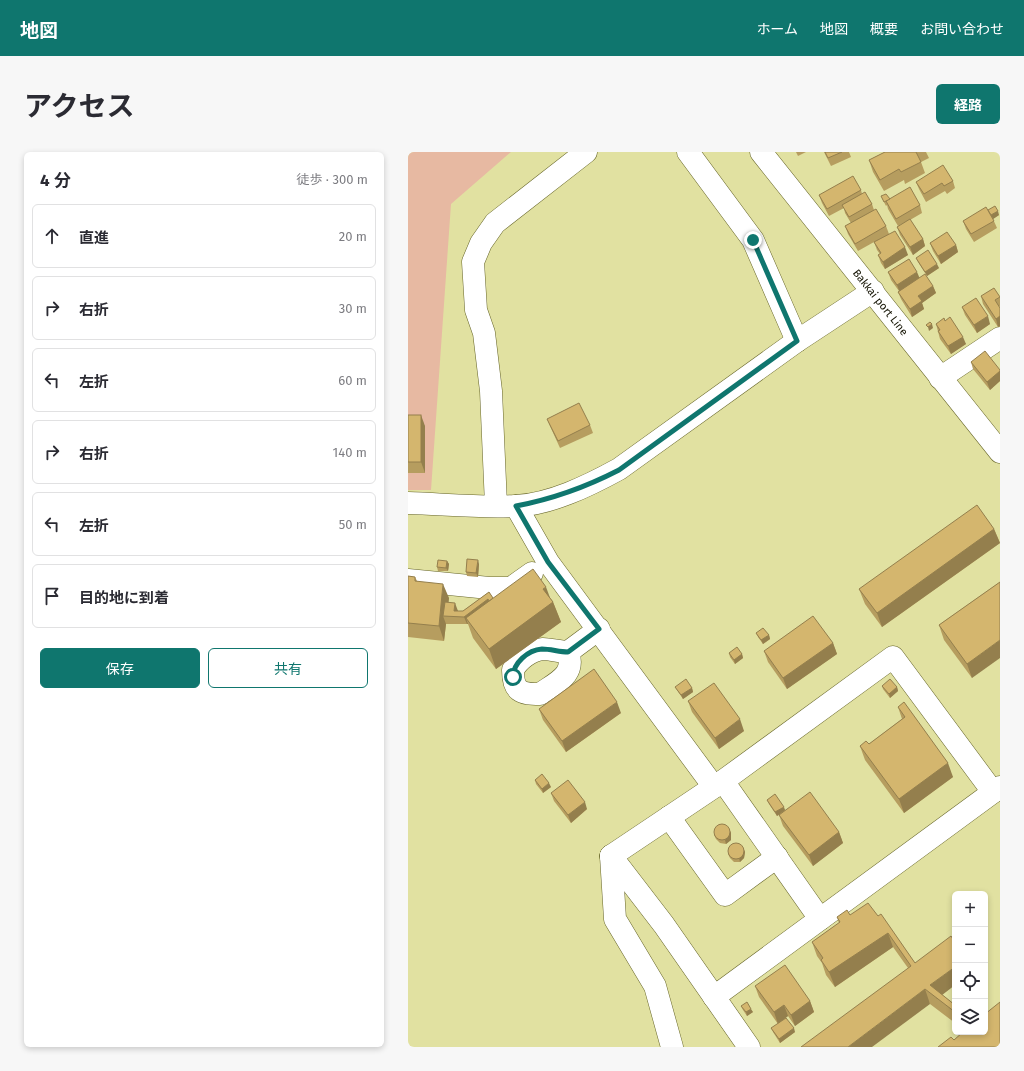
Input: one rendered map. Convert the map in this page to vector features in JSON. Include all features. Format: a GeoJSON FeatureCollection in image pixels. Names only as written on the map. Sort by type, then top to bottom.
{"type":"FeatureCollection","features":[{"type":"Feature","properties":{"kind":"main road"},"geometry":{"type":"LineString","coordinates":[[586,152],[495,223],[481,243],[473,262],[476,310],[484,333],[506,506],[718,784],[777,857],[820,919]]}},
{"type":"Feature","properties":{"kind":"main road"},"geometry":{"type":"LineString","coordinates":[[688,152],[753,240],[797,341]]}},
{"type":"Feature","properties":{"kind":"main road","name":"Bakkai port Line"},"geometry":{"type":"LineString","coordinates":[[761,152],[1000,452]]}},
{"type":"Feature","properties":{"kind":"main road"},"geometry":{"type":"LineString","coordinates":[[408,503],[506,506],[544,501],[590,485],[619,470],[797,341],[872,291]]}},
{"type":"Feature","properties":{"kind":"main road"},"geometry":{"type":"LineString","coordinates":[[940,378],[1000,338]]}},
{"type":"Feature","properties":{"kind":"main road"},"geometry":{"type":"LineString","coordinates":[[408,580],[489,588],[511,588],[548,562]]}},
{"type":"Feature","properties":{"kind":"main road"},"geometry":{"type":"LineString","coordinates":[[568,652],[599,629]]}},
{"type":"Feature","properties":{"kind":"main road"},"geometry":{"type":"LineString","coordinates":[[611,856],[718,784],[893,657],[997,790],[714,997]]}},
{"type":"Feature","properties":{"kind":"main road"},"geometry":{"type":"LineString","coordinates":[[669,818],[725,895],[777,857]]}},
{"type":"Feature","properties":{"kind":"main road"},"geometry":{"type":"LineString","coordinates":[[611,856],[664,925],[749,1047]]}},
{"type":"Feature","properties":{"kind":"main road"},"geometry":{"type":"LineString","coordinates":[[611,856],[615,919],[655,986],[672,1047]]}},
{"type":"Feature","properties":{"kind":"shaded area"},"geometry":{"type":"Polygon","coordinates":[[[408,152],[511,152],[451,204],[431,490],[408,490],[408,152]]]}},
{"type":"Feature","properties":{"kind":"building"},"geometry":{"type":"Polygon","coordinates":[[[825,152],[842,152],[828,158],[825,152]]]}},
{"type":"Feature","properties":{"kind":"building"},"geometry":{"type":"Polygon","coordinates":[[[885,152],[916,152],[921,162],[901,172],[899,169],[880,180],[869,160],[885,152]]]}},
{"type":"Feature","properties":{"kind":"building"},"geometry":{"type":"Polygon","coordinates":[[[943,165],[953,181],[944,186],[942,183],[924,194],[916,182],[943,165]]]}},
{"type":"Feature","properties":{"kind":"building"},"geometry":{"type":"Polygon","coordinates":[[[853,176],[861,190],[827,209],[819,195],[853,176]]]}},
{"type":"Feature","properties":{"kind":"building"},"geometry":{"type":"Polygon","coordinates":[[[910,187],[920,205],[896,219],[886,201],[910,187]]]}},
{"type":"Feature","properties":{"kind":"building"},"geometry":{"type":"Polygon","coordinates":[[[865,192],[872,204],[849,217],[842,205],[865,192]]]}},
{"type":"Feature","properties":{"kind":"building"},"geometry":{"type":"Polygon","coordinates":[[[886,194],[890,199],[884,202],[881,196],[886,194]]]}},
{"type":"Feature","properties":{"kind":"building"},"geometry":{"type":"Polygon","coordinates":[[[995,206],[998,211],[991,215],[988,210],[995,206]]]}},
{"type":"Feature","properties":{"kind":"building"},"geometry":{"type":"Polygon","coordinates":[[[986,207],[994,221],[971,234],[963,221],[986,207]]]}},
{"type":"Feature","properties":{"kind":"building"},"geometry":{"type":"Polygon","coordinates":[[[876,209],[886,226],[855,244],[845,226],[876,209]]]}},
{"type":"Feature","properties":{"kind":"building"},"geometry":{"type":"Polygon","coordinates":[[[910,219],[923,239],[910,247],[897,227],[910,219]]]}},
{"type":"Feature","properties":{"kind":"building"},"geometry":{"type":"Polygon","coordinates":[[[895,231],[905,247],[883,262],[878,255],[881,253],[874,242],[895,231]]]}},
{"type":"Feature","properties":{"kind":"building"},"geometry":{"type":"Polygon","coordinates":[[[947,232],[956,245],[938,256],[930,243],[947,232]]]}},
{"type":"Feature","properties":{"kind":"building"},"geometry":{"type":"Polygon","coordinates":[[[928,250],[937,264],[925,272],[916,258],[928,250]]]}},
{"type":"Feature","properties":{"kind":"building"},"geometry":{"type":"Polygon","coordinates":[[[909,259],[917,272],[897,285],[888,272],[909,259]]]}},
{"type":"Feature","properties":{"kind":"building"},"geometry":{"type":"Polygon","coordinates":[[[925,274],[933,286],[918,296],[922,301],[910,309],[898,292],[925,274]]]}},
{"type":"Feature","properties":{"kind":"building"},"geometry":{"type":"Polygon","coordinates":[[[994,288],[1000,297],[995,300],[1000,308],[1000,316],[996,319],[981,296],[994,288]]]}},
{"type":"Feature","properties":{"kind":"building"},"geometry":{"type":"Polygon","coordinates":[[[976,298],[988,316],[974,325],[962,307],[976,298]]]}},
{"type":"Feature","properties":{"kind":"building"},"geometry":{"type":"Polygon","coordinates":[[[950,317],[963,337],[948,346],[938,331],[940,330],[936,324],[944,318],[945,321],[950,317]]]}},
{"type":"Feature","properties":{"kind":"building"},"geometry":{"type":"Polygon","coordinates":[[[930,322],[932,324],[928,327],[926,325],[930,322]]]}},
{"type":"Feature","properties":{"kind":"building"},"geometry":{"type":"Polygon","coordinates":[[[985,351],[1000,370],[987,382],[971,362],[985,351]]]}},
{"type":"Feature","properties":{"kind":"building"},"geometry":{"type":"Polygon","coordinates":[[[579,403],[590,425],[558,441],[547,419],[579,403]]]}},
{"type":"Feature","properties":{"kind":"building"},"geometry":{"type":"Polygon","coordinates":[[[408,415],[421,415],[421,462],[408,462],[408,415]]]}},
{"type":"Feature","properties":{"kind":"building"},"geometry":{"type":"Polygon","coordinates":[[[977,505],[994,529],[877,613],[859,589],[977,505]]]}},
{"type":"Feature","properties":{"kind":"building"},"geometry":{"type":"Polygon","coordinates":[[[467,559],[478,560],[476,573],[466,572],[467,559]]]}},
{"type":"Feature","properties":{"kind":"building"},"geometry":{"type":"Polygon","coordinates":[[[438,560],[447,561],[446,568],[437,567],[438,560]]]}},
{"type":"Feature","properties":{"kind":"building"},"geometry":{"type":"Polygon","coordinates":[[[533,569],[546,587],[543,589],[553,602],[489,649],[466,618],[533,569]]]}},
{"type":"Feature","properties":{"kind":"building"},"geometry":{"type":"Polygon","coordinates":[[[408,576],[415,577],[415,581],[443,584],[439,626],[408,623],[408,576]]]}},
{"type":"Feature","properties":{"kind":"building"},"geometry":{"type":"Polygon","coordinates":[[[1000,582],[1000,640],[967,664],[939,625],[1000,582]]]}},
{"type":"Feature","properties":{"kind":"building"},"geometry":{"type":"Polygon","coordinates":[[[489,592],[493,598],[489,601],[488,599],[464,617],[443,616],[445,602],[455,603],[454,611],[463,611],[489,592]]]}},
{"type":"Feature","properties":{"kind":"building"},"geometry":{"type":"Polygon","coordinates":[[[813,616],[833,643],[783,678],[764,651],[813,616]]]}},
{"type":"Feature","properties":{"kind":"building"},"geometry":{"type":"Polygon","coordinates":[[[763,628],[769,635],[761,640],[756,633],[763,628]]]}},
{"type":"Feature","properties":{"kind":"building"},"geometry":{"type":"Polygon","coordinates":[[[737,647],[742,654],[734,660],[729,653],[737,647]]]}},
{"type":"Feature","properties":{"kind":"building"},"geometry":{"type":"Polygon","coordinates":[[[594,669],[617,702],[562,741],[539,709],[594,669]]]}},
{"type":"Feature","properties":{"kind":"building"},"geometry":{"type":"Polygon","coordinates":[[[686,679],[692,688],[681,695],[675,687],[686,679]]]}},
{"type":"Feature","properties":{"kind":"building"},"geometry":{"type":"Polygon","coordinates":[[[890,679],[897,687],[889,694],[882,686],[890,679]]]}},
{"type":"Feature","properties":{"kind":"building"},"geometry":{"type":"Polygon","coordinates":[[[714,683],[740,719],[715,738],[688,701],[714,683]]]}},
{"type":"Feature","properties":{"kind":"building"},"geometry":{"type":"Polygon","coordinates":[[[904,702],[948,763],[899,799],[860,746],[866,741],[869,744],[905,717],[898,707],[904,702]]]}},
{"type":"Feature","properties":{"kind":"building"},"geometry":{"type":"Polygon","coordinates":[[[542,774],[549,783],[542,789],[535,780],[542,774]]]}},
{"type":"Feature","properties":{"kind":"building"},"geometry":{"type":"Polygon","coordinates":[[[568,780],[585,802],[568,815],[551,793],[568,780]]]}},
{"type":"Feature","properties":{"kind":"building"},"geometry":{"type":"Polygon","coordinates":[[[810,792],[839,832],[809,855],[779,815],[810,792]]]}},
{"type":"Feature","properties":{"kind":"building"},"geometry":{"type":"Polygon","coordinates":[[[775,794],[784,807],[775,812],[767,800],[775,794]]]}},
{"type":"Feature","properties":{"kind":"building"},"geometry":{"type":"Polygon","coordinates":[[[722,824],[729,829],[730,832],[725,839],[722,840],[715,835],[714,832],[719,825],[722,824]]]}},
{"type":"Feature","properties":{"kind":"building"},"geometry":{"type":"Polygon","coordinates":[[[736,843],[743,848],[744,851],[739,858],[736,859],[729,854],[728,851],[733,844],[736,843]]]}},
{"type":"Feature","properties":{"kind":"building"},"geometry":{"type":"Polygon","coordinates":[[[868,903],[878,916],[881,914],[915,963],[951,936],[952,969],[930,985],[952,1003],[952,1010],[925,989],[848,1047],[801,1047],[911,966],[888,933],[829,972],[821,960],[823,958],[812,942],[840,922],[837,917],[847,910],[850,915],[868,903]]]}},
{"type":"Feature","properties":{"kind":"building"},"geometry":{"type":"Polygon","coordinates":[[[785,965],[810,1001],[791,1015],[784,1005],[774,1012],[755,986],[785,965]]]}},
{"type":"Feature","properties":{"kind":"building"},"geometry":{"type":"Polygon","coordinates":[[[747,1002],[751,1009],[746,1012],[741,1006],[747,1002]]]}},
{"type":"Feature","properties":{"kind":"building"},"geometry":{"type":"Polygon","coordinates":[[[1000,1002],[1000,1047],[938,1047],[951,1037],[954,1040],[960,1035],[988,1035],[988,1012],[1000,1002]]]}},
{"type":"Feature","properties":{"kind":"building"},"geometry":{"type":"Polygon","coordinates":[[[786,1018],[794,1028],[779,1039],[771,1028],[786,1018]]]}},
{"type":"Feature","properties":{"kind":"route"},"geometry":{"type":"LineString","coordinates":[[513,677],[513,670],[516,665],[535,650],[543,649],[568,652],[599,629],[548,562],[516,506],[544,501],[590,485],[619,470],[797,341],[753,240]]}}]}
